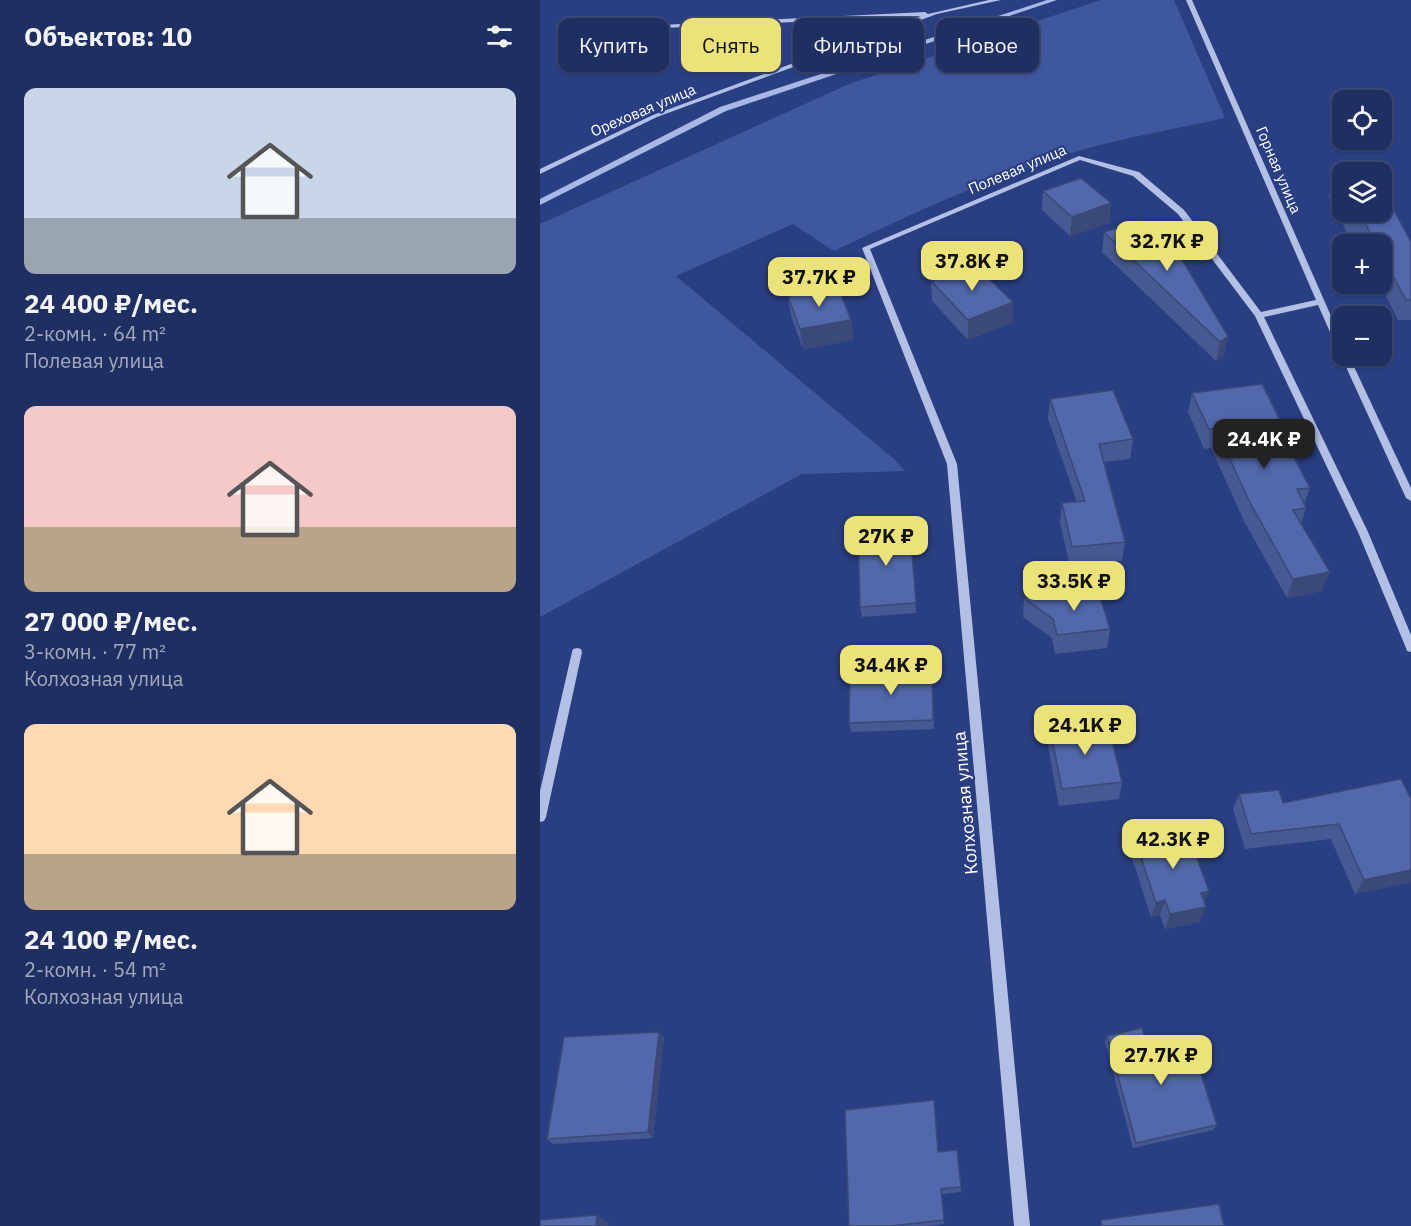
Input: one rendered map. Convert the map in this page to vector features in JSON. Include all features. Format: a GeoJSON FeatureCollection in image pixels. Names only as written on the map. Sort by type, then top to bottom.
{"type":"FeatureCollection","features":[{"type":"Feature","properties":{"kind":"street","name":"Ореховая улица"},"geometry":{"type":"LineString","coordinates":[[540,172],[655,116],[935,13],[998,0]]}},
{"type":"Feature","properties":{"kind":"street","name":"Горная улица"},"geometry":{"type":"LineString","coordinates":[[1189,0],[1332,328]]}},
{"type":"Feature","properties":{"kind":"street"},"geometry":{"type":"LineString","coordinates":[[669,26],[935,13]]}},
{"type":"Feature","properties":{"kind":"street","name":"Полевая улица"},"geometry":{"type":"LineString","coordinates":[[866,248],[1079,158],[1137,174],[1181,212],[1259,315],[1363,532],[1411,648]]}},
{"type":"Feature","properties":{"kind":"street","name":"Колхозная улица"},"geometry":{"type":"LineString","coordinates":[[866,248],[952,464],[1022,1226]]}},
{"type":"Feature","properties":{"kind":"street"},"geometry":{"type":"LineString","coordinates":[[1259,315],[1320,302]]}},
{"type":"Feature","properties":{"kind":"street"},"geometry":{"type":"LineString","coordinates":[[1350,366],[1411,498]]}},
{"type":"Feature","properties":{"kind":"street"},"geometry":{"type":"LineString","coordinates":[[540,817],[577,652]]}},
{"type":"Feature","properties":{"kind":"shaded area"},"geometry":{"type":"Polygon","coordinates":[[[1101,0],[1174,0],[1225,118],[1114,141],[1046,161],[954,196],[834,251],[793,224],[676,276],[895,460],[905,471],[802,474],[540,617],[540,224],[849,84],[885,72],[924,72],[924,59],[936,55],[936,72],[1039,72],[1039,21],[1101,0]]]}},
{"type":"Feature","properties":{"kind":"building"},"geometry":{"type":"Polygon","coordinates":[[[1081,178],[1111,203],[1072,217],[1043,191],[1081,178]]]}},
{"type":"Feature","properties":{"kind":"building"},"geometry":{"type":"Polygon","coordinates":[[[1392,207],[1411,242],[1411,300],[1406,300],[1392,274],[1392,234],[1371,234],[1365,222],[1392,222],[1392,207]]]}},
{"type":"Feature","properties":{"kind":"building"},"geometry":{"type":"Polygon","coordinates":[[[1141,221],[1181,258],[1228,336],[1220,342],[1104,232],[1141,221]]]}},
{"type":"Feature","properties":{"kind":"building"},"geometry":{"type":"Polygon","coordinates":[[[975,265],[1013,302],[968,320],[931,281],[975,265]]]}},
{"type":"Feature","properties":{"kind":"building"},"geometry":{"type":"Polygon","coordinates":[[[838,287],[851,320],[800,329],[788,296],[838,287]]]}},
{"type":"Feature","properties":{"kind":"building"},"geometry":{"type":"Polygon","coordinates":[[[1262,384],[1280,420],[1275,421],[1310,488],[1297,489],[1306,508],[1293,510],[1330,572],[1293,579],[1249,501],[1216,428],[1209,429],[1192,393],[1262,384]]]}},
{"type":"Feature","properties":{"kind":"building"},"geometry":{"type":"Polygon","coordinates":[[[1113,390],[1133,439],[1099,444],[1125,542],[1072,547],[1062,503],[1085,501],[1050,399],[1113,390]]]}},
{"type":"Feature","properties":{"kind":"building"},"geometry":{"type":"Polygon","coordinates":[[[910,527],[916,603],[860,607],[858,530],[910,527]]]}},
{"type":"Feature","properties":{"kind":"building"},"geometry":{"type":"Polygon","coordinates":[[[1098,590],[1110,629],[1057,635],[1053,619],[1024,598],[1098,590]]]}},
{"type":"Feature","properties":{"kind":"building"},"geometry":{"type":"Polygon","coordinates":[[[932,668],[933,720],[849,723],[850,671],[932,668]]]}},
{"type":"Feature","properties":{"kind":"building"},"geometry":{"type":"Polygon","coordinates":[[[1108,723],[1122,782],[1062,789],[1050,729],[1108,723]]]}},
{"type":"Feature","properties":{"kind":"building"},"geometry":{"type":"Polygon","coordinates":[[[1401,779],[1411,799],[1411,870],[1364,880],[1339,824],[1251,834],[1239,794],[1279,790],[1283,803],[1401,779]]]}},
{"type":"Feature","properties":{"kind":"building"},"geometry":{"type":"Polygon","coordinates":[[[1186,828],[1209,891],[1201,893],[1206,907],[1170,914],[1165,900],[1156,903],[1135,839],[1186,828]]]}},
{"type":"Feature","properties":{"kind":"building"},"geometry":{"type":"Polygon","coordinates":[[[1142,1028],[1148,1048],[1190,1039],[1217,1125],[1136,1143],[1107,1036],[1142,1028]]]}},
{"type":"Feature","properties":{"kind":"building"},"geometry":{"type":"Polygon","coordinates":[[[659,1032],[648,1132],[547,1139],[564,1037],[659,1032]]]}},
{"type":"Feature","properties":{"kind":"building"},"geometry":{"type":"Polygon","coordinates":[[[934,1100],[938,1152],[957,1150],[961,1187],[941,1189],[944,1220],[891,1226],[849,1226],[845,1110],[934,1100]]]}},
{"type":"Feature","properties":{"kind":"building"},"geometry":{"type":"Polygon","coordinates":[[[1219,1204],[1224,1226],[1102,1226],[1101,1220],[1219,1204]]]}},
{"type":"Feature","properties":{"kind":"building"},"geometry":{"type":"Polygon","coordinates":[[[597,1215],[596,1226],[540,1226],[540,1220],[597,1215]]]}},
{"type":"Feature","properties":{"kind":"waterway"},"geometry":{"type":"LineString","coordinates":[[540,202],[723,109],[1054,0]]}}]}
